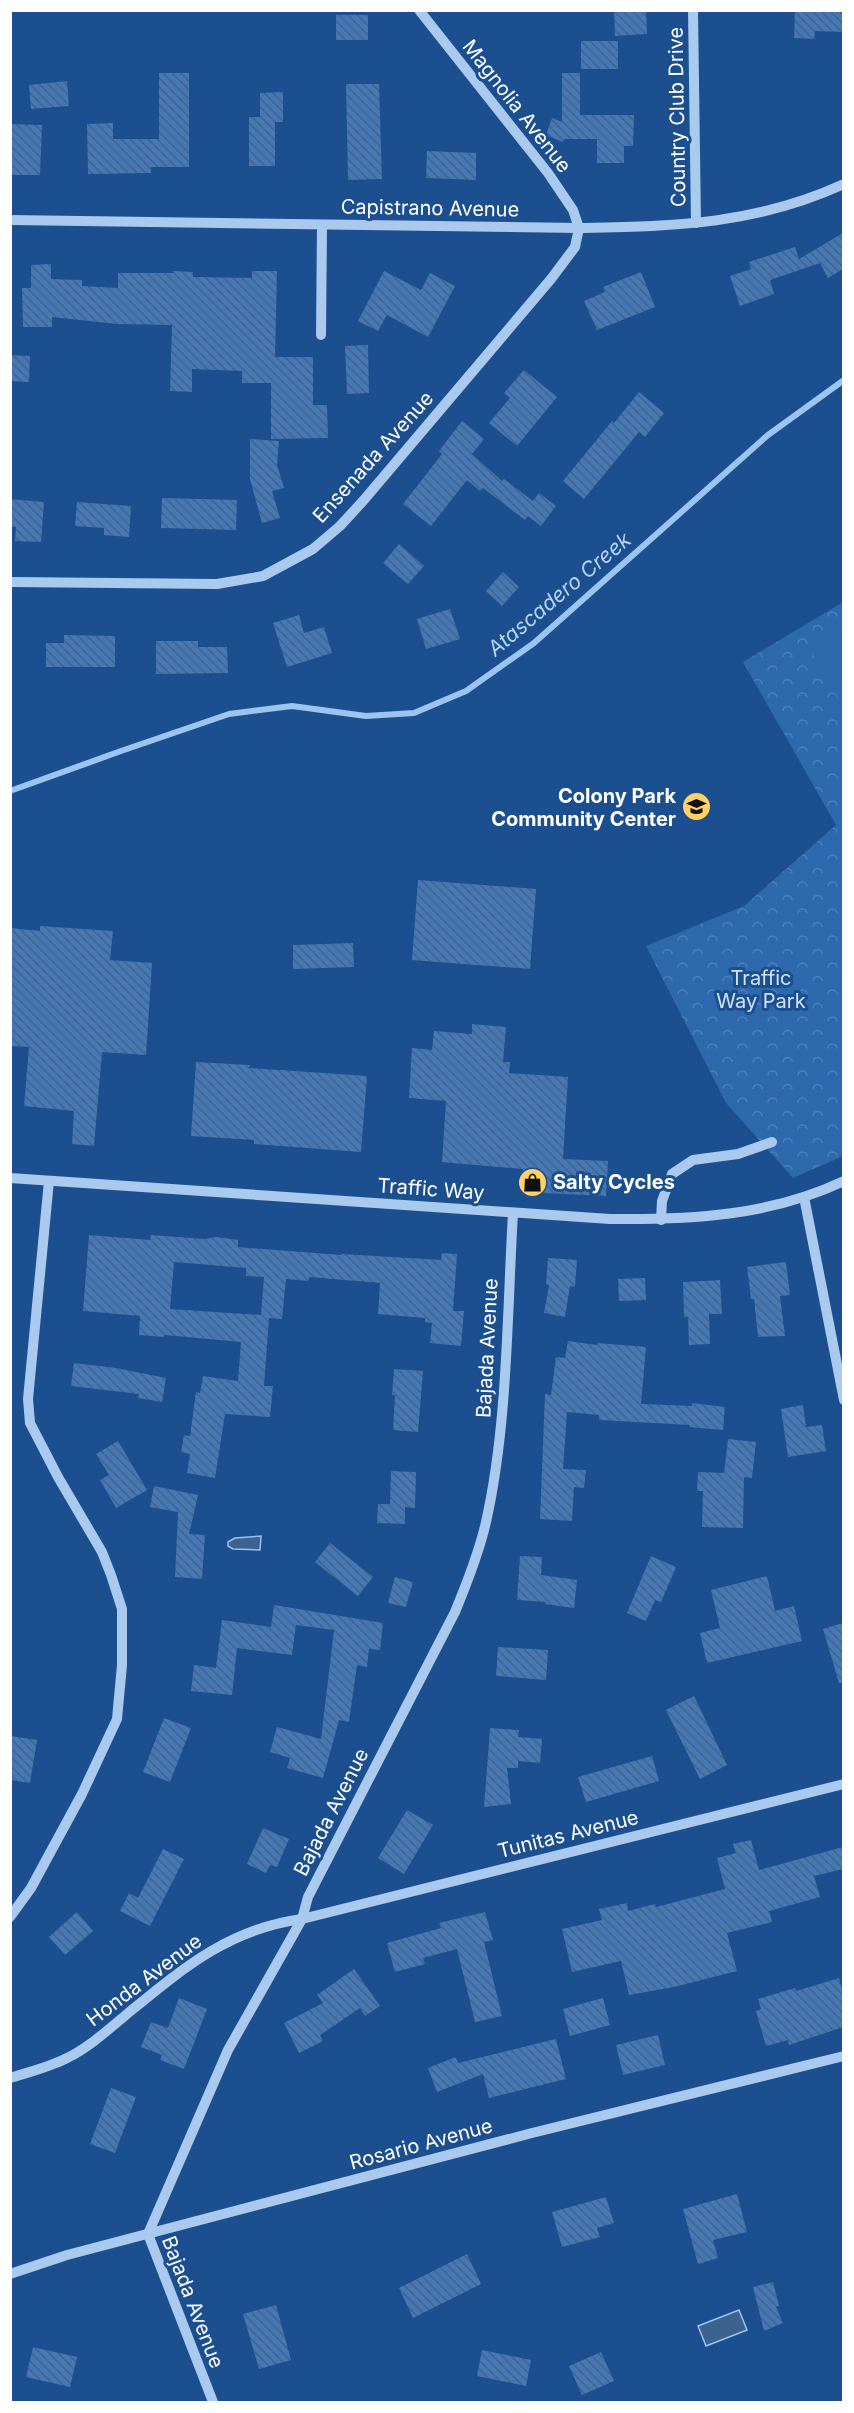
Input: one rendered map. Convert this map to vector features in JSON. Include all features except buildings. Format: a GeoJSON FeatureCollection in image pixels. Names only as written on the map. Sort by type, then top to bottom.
{"type":"FeatureCollection","features":[{"type":"Feature","properties":{"kind":"street","name":"Magnolia Avenue"},"geometry":{"type":"LineString","coordinates":[[419,10],[548,173],[573,210],[579,228]]}},
{"type":"Feature","properties":{"kind":"street","name":"Country Club Drive"},"geometry":{"type":"LineString","coordinates":[[693,10],[696,223]]}},
{"type":"Feature","properties":{"kind":"street","name":"Capistrano Avenue"},"geometry":{"type":"LineString","coordinates":[[10,220],[579,228],[696,223],[735,219],[777,210],[818,196],[843,184]]}},
{"type":"Feature","properties":{"kind":"street"},"geometry":{"type":"LineString","coordinates":[[321,335],[322,225]]}},
{"type":"Feature","properties":{"kind":"street","name":"Ensenada Avenue"},"geometry":{"type":"LineString","coordinates":[[10,582],[217,584],[263,576],[313,549],[340,526],[363,501],[551,279],[575,247],[579,228]]}},
{"type":"Feature","properties":{"kind":"street"},"geometry":{"type":"LineString","coordinates":[[661,1220],[662,1201],[672,1174],[679,1169],[693,1160],[738,1154],[772,1142]]}},
{"type":"Feature","properties":{"kind":"street","name":"Traffic Way"},"geometry":{"type":"LineString","coordinates":[[10,1178],[513,1213],[661,1220],[748,1212],[804,1197],[843,1182]]}},
{"type":"Feature","properties":{"kind":"street"},"geometry":{"type":"LineString","coordinates":[[10,1917],[30,1888],[82,1794],[117,1719],[122,1665],[122,1609],[102,1552],[58,1477],[30,1423],[28,1399],[49,1181]]}},
{"type":"Feature","properties":{"kind":"street"},"geometry":{"type":"LineString","coordinates":[[804,1197],[843,1400]]}},
{"type":"Feature","properties":{"kind":"street","name":"Bajada Avenue"},"geometry":{"type":"LineString","coordinates":[[213,2403],[148,2234],[228,2050],[302,1919],[308,1897],[455,1612],[479,1546],[495,1479],[500,1432],[513,1213]]}},
{"type":"Feature","properties":{"kind":"street","name":"Tunitas Avenue"},"geometry":{"type":"LineString","coordinates":[[302,1919],[843,1784]]}},
{"type":"Feature","properties":{"kind":"street","name":"Honda Avenue"},"geometry":{"type":"LineString","coordinates":[[10,2078],[68,2058],[207,1952],[278,1922],[302,1919]]}},
{"type":"Feature","properties":{"kind":"street","name":"Rosario Avenue"},"geometry":{"type":"LineString","coordinates":[[10,2274],[67,2255],[532,2133],[843,2056]]}},
{"type":"Feature","properties":{"kind":"green space","name":"Traffic Way Park"},"geometry":{"type":"Polygon","coordinates":[[[843,602],[843,1156],[793,1178],[726,1103],[646,946],[744,906],[836,825],[743,662],[843,602]]]}},
{"type":"Feature","properties":{"kind":"green space"},"geometry":{"type":"Polygon","coordinates":[[[843,624],[843,706],[808,646],[843,624]]]}},
{"type":"Feature","properties":{"kind":"shaded area"},"geometry":{"type":"Polygon","coordinates":[[[261,1536],[260,1550],[233,1549],[228,1546],[228,1542],[235,1538],[261,1536]]]}},
{"type":"Feature","properties":{"kind":"shaded area"},"geometry":{"type":"Polygon","coordinates":[[[739,2310],[747,2330],[706,2346],[698,2326],[739,2310]]]}},
{"type":"Feature","properties":{"kind":"waterway","name":"Atascadero Creek"},"geometry":{"type":"LineString","coordinates":[[10,791],[229,714],[292,706],[366,716],[414,713],[466,691],[534,643],[768,435],[844,380]]}},
{"type":"Feature","properties":{"kind":"place","name":"Colony Park Community Center"},"geometry":{"type":"Point","coordinates":[697,807]}},
{"type":"Feature","properties":{"kind":"place","name":"Salty Cycles"},"geometry":{"type":"Point","coordinates":[532,1182]}}]}
